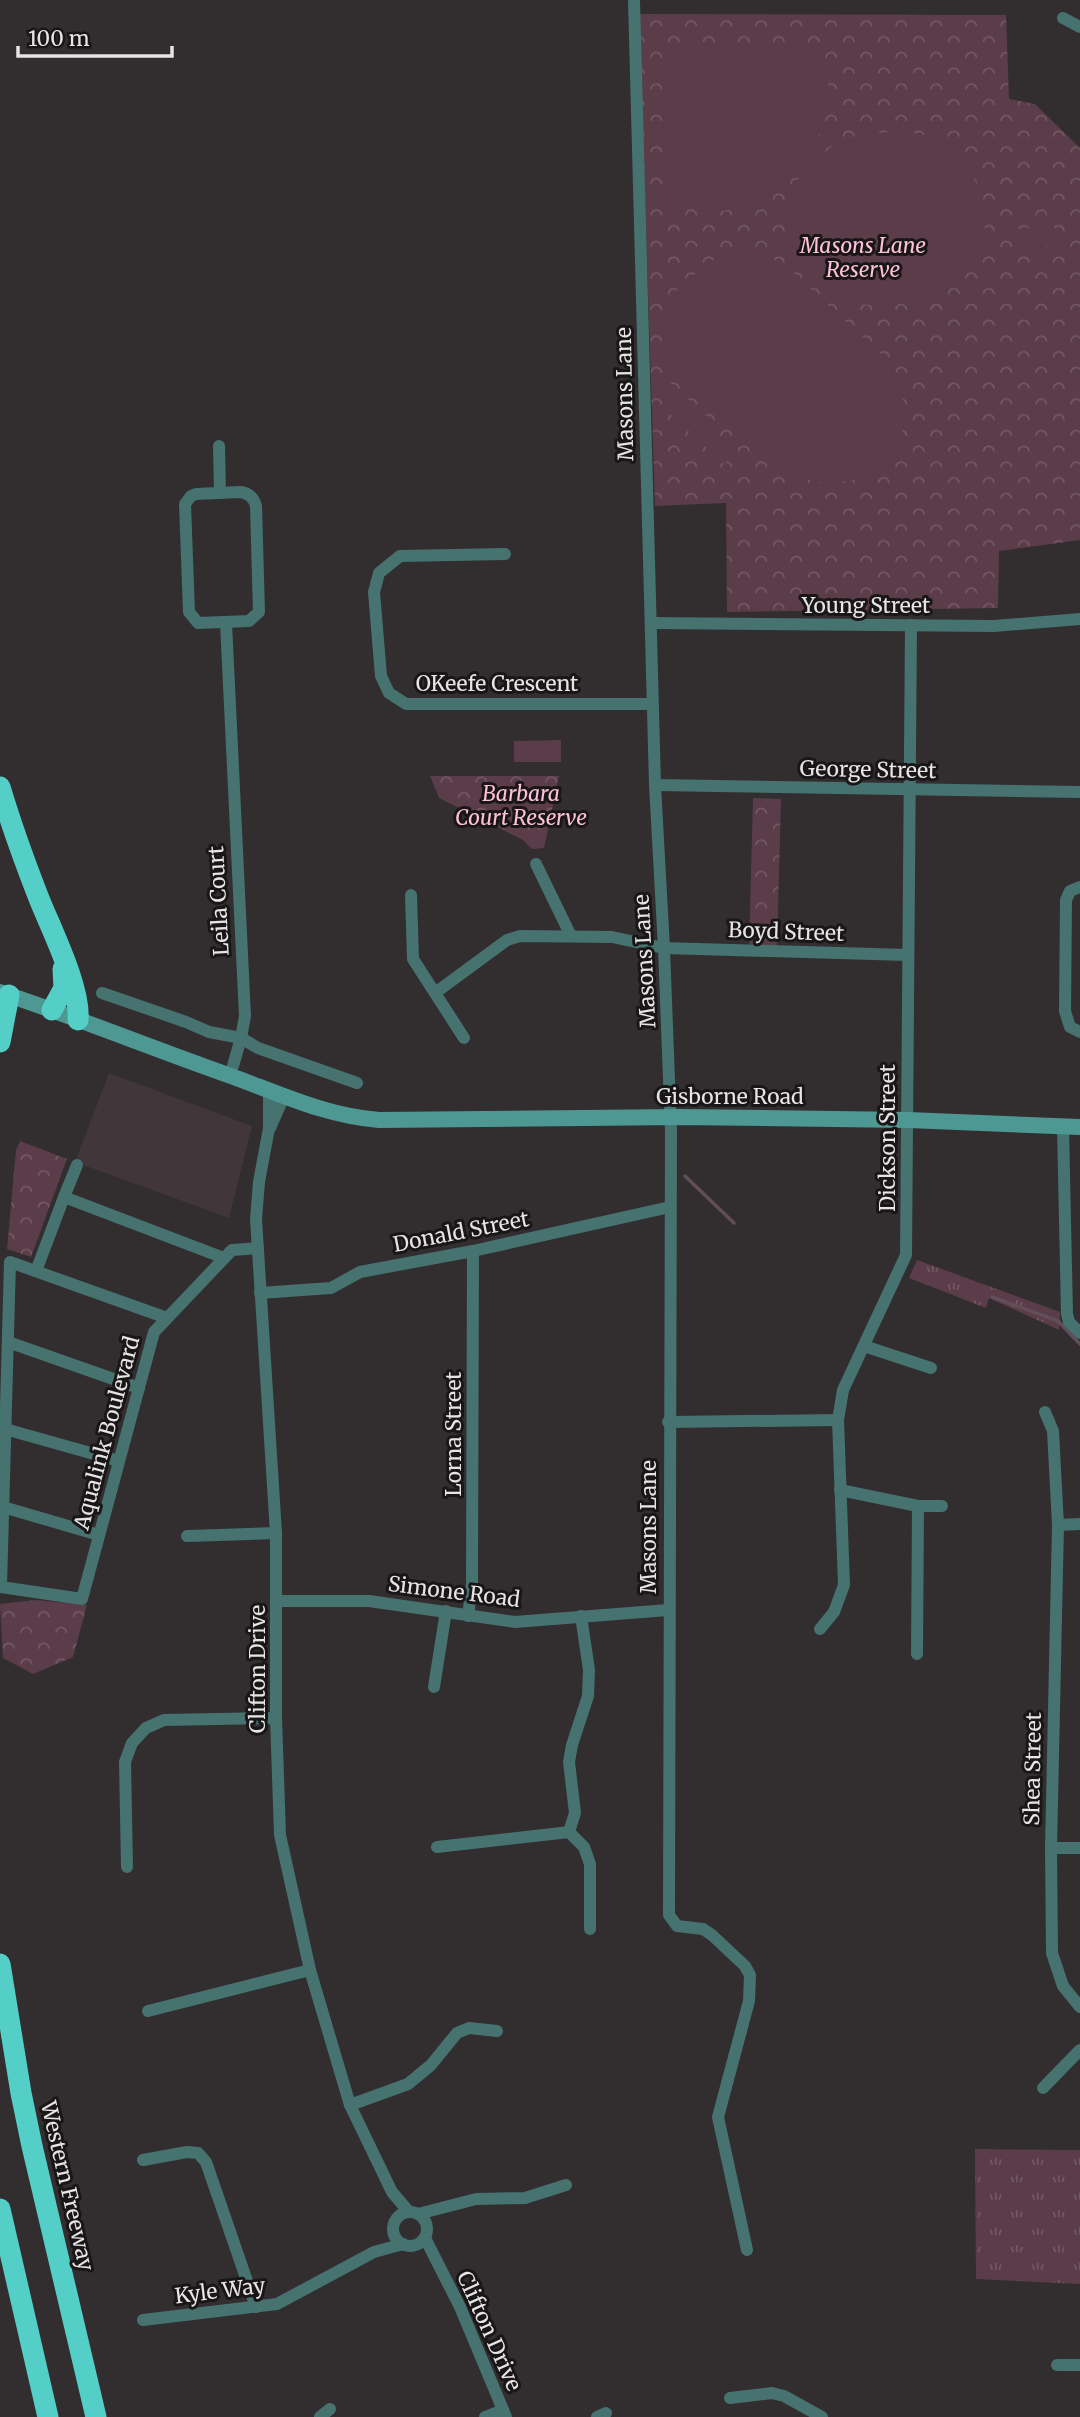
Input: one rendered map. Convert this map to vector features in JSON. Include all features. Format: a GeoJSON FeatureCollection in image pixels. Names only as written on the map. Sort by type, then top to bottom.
{"type":"FeatureCollection","features":[{"type":"Feature","properties":{"kind":"highway"},"geometry":{"type":"LineString","coordinates":[[0,787],[23,858],[61,953],[78,1004],[78,1020]]}},
{"type":"Feature","properties":{"kind":"highway"},"geometry":{"type":"LineString","coordinates":[[52,1010],[64,988],[61,953]]}},
{"type":"Feature","properties":{"kind":"highway"},"geometry":{"type":"LineString","coordinates":[[0,1042],[5,994]]}},
{"type":"Feature","properties":{"kind":"highway","name":"Western Freeway"},"geometry":{"type":"LineString","coordinates":[[0,1964],[21,2093],[86,2381],[97,2417]]}},
{"type":"Feature","properties":{"kind":"highway"},"geometry":{"type":"LineString","coordinates":[[0,2208],[46,2417]]}},
{"type":"Feature","properties":{"kind":"main road","name":"Gisborne Road"},"geometry":{"type":"LineString","coordinates":[[5,994],[116,1032],[163,1042],[278,1088],[379,1120],[670,1117],[908,1119],[1072,1127]]}},
{"type":"Feature","properties":{"kind":"street","name":"Masons Lane"},"geometry":{"type":"LineString","coordinates":[[634,0],[652,704],[670,1117],[668,1903],[672,1921],[677,1926],[703,1929],[712,1935],[745,1966],[750,1975],[749,2001],[718,2117],[747,2250]]}},
{"type":"Feature","properties":{"kind":"street"},"geometry":{"type":"LineString","coordinates":[[1063,18],[1080,27]]}},
{"type":"Feature","properties":{"kind":"street"},"geometry":{"type":"LineString","coordinates":[[219,446],[220,493]]}},
{"type":"Feature","properties":{"kind":"street"},"geometry":{"type":"LineString","coordinates":[[243,492],[253,498],[256,506],[259,612],[249,621],[198,622],[191,617],[188,607],[185,504],[191,496],[197,494],[220,493],[243,492]]}},
{"type":"Feature","properties":{"kind":"street","name":"OKeefe Crescent"},"geometry":{"type":"LineString","coordinates":[[505,554],[400,556],[379,573],[374,592],[381,676],[389,693],[406,704],[652,704]]}},
{"type":"Feature","properties":{"kind":"street","name":"Young Street"},"geometry":{"type":"LineString","coordinates":[[651,623],[994,626],[1080,620]]}},
{"type":"Feature","properties":{"kind":"street","name":"Leila Court"},"geometry":{"type":"LineString","coordinates":[[226,623],[244,1016],[241,1038],[231,1071]]}},
{"type":"Feature","properties":{"kind":"street","name":"Dickson Street"},"geometry":{"type":"LineString","coordinates":[[820,1629],[834,1612],[844,1585],[838,1420],[843,1390],[906,1255],[911,625]]}},
{"type":"Feature","properties":{"kind":"street","name":"George Street"},"geometry":{"type":"LineString","coordinates":[[655,785],[1080,792]]}},
{"type":"Feature","properties":{"kind":"street"},"geometry":{"type":"LineString","coordinates":[[536,864],[571,936]]}},
{"type":"Feature","properties":{"kind":"street"},"geometry":{"type":"LineString","coordinates":[[1080,887],[1070,891],[1066,900],[1065,998],[1065,1011],[1070,1027],[1080,1032]]}},
{"type":"Feature","properties":{"kind":"street"},"geometry":{"type":"LineString","coordinates":[[411,895],[413,959],[464,1038]]}},
{"type":"Feature","properties":{"kind":"street","name":"Boyd Street"},"geometry":{"type":"LineString","coordinates":[[435,993],[507,940],[520,936],[612,937],[664,948],[907,955]]}},
{"type":"Feature","properties":{"kind":"street"},"geometry":{"type":"LineString","coordinates":[[102,993],[209,1032],[241,1038],[257,1048],[357,1083]]}},
{"type":"Feature","properties":{"kind":"street","name":"Clifton Drive"},"geometry":{"type":"LineString","coordinates":[[278,1088],[259,1182],[256,1219],[276,1532],[276,1718],[280,1835],[310,1970],[350,2105],[392,2192],[413,2213]]}},
{"type":"Feature","properties":{"kind":"street"},"geometry":{"type":"LineString","coordinates":[[1072,1127],[1067,1314],[1069,1322],[1080,1333]]}},
{"type":"Feature","properties":{"kind":"street"},"geometry":{"type":"LineString","coordinates":[[36,1271],[76,1165]]}},
{"type":"Feature","properties":{"kind":"street"},"geometry":{"type":"LineString","coordinates":[[64,1197],[224,1258]]}},
{"type":"Feature","properties":{"kind":"street","name":"Donald Street"},"geometry":{"type":"LineString","coordinates":[[260,1293],[331,1288],[360,1272],[473,1251],[670,1207]]}},
{"type":"Feature","properties":{"kind":"street","name":"Aqualink Boulevard"},"geometry":{"type":"LineString","coordinates":[[1,1587],[82,1599],[154,1332],[232,1250],[257,1248]]}},
{"type":"Feature","properties":{"kind":"street","name":"Lorna Street"},"geometry":{"type":"LineString","coordinates":[[468,1616],[472,1584],[473,1251]]}},
{"type":"Feature","properties":{"kind":"street"},"geometry":{"type":"LineString","coordinates":[[1,1587],[10,1262],[167,1318]]}},
{"type":"Feature","properties":{"kind":"street"},"geometry":{"type":"LineString","coordinates":[[8,1342],[139,1388]]}},
{"type":"Feature","properties":{"kind":"street"},"geometry":{"type":"LineString","coordinates":[[864,1346],[931,1368]]}},
{"type":"Feature","properties":{"kind":"street","name":"Shea Street"},"geometry":{"type":"LineString","coordinates":[[1045,1412],[1053,1431],[1058,1525],[1051,1848],[1052,1953],[1063,1986],[1080,2007]]}},
{"type":"Feature","properties":{"kind":"street"},"geometry":{"type":"LineString","coordinates":[[668,1422],[838,1420]]}},
{"type":"Feature","properties":{"kind":"street"},"geometry":{"type":"LineString","coordinates":[[5,1429],[120,1461]]}},
{"type":"Feature","properties":{"kind":"street"},"geometry":{"type":"LineString","coordinates":[[840,1490],[918,1506],[942,1506]]}},
{"type":"Feature","properties":{"kind":"street"},"geometry":{"type":"LineString","coordinates":[[918,1506],[918,1654]]}},
{"type":"Feature","properties":{"kind":"street"},"geometry":{"type":"LineString","coordinates":[[3,1507],[99,1535]]}},
{"type":"Feature","properties":{"kind":"street"},"geometry":{"type":"LineString","coordinates":[[1058,1525],[1080,1524]]}},
{"type":"Feature","properties":{"kind":"street"},"geometry":{"type":"LineString","coordinates":[[187,1536],[276,1532]]}},
{"type":"Feature","properties":{"kind":"street","name":"Simone Road"},"geometry":{"type":"LineString","coordinates":[[278,1601],[369,1601],[516,1622],[668,1610]]}},
{"type":"Feature","properties":{"kind":"street"},"geometry":{"type":"LineString","coordinates":[[434,1687],[446,1612]]}},
{"type":"Feature","properties":{"kind":"street"},"geometry":{"type":"LineString","coordinates":[[569,1832],[575,1813],[569,1762],[588,1696],[589,1670],[581,1616]]}},
{"type":"Feature","properties":{"kind":"street"},"geometry":{"type":"LineString","coordinates":[[127,1867],[125,1762],[132,1743],[146,1728],[164,1720],[276,1718]]}},
{"type":"Feature","properties":{"kind":"street"},"geometry":{"type":"LineString","coordinates":[[437,1847],[569,1832]]}},
{"type":"Feature","properties":{"kind":"street"},"geometry":{"type":"LineString","coordinates":[[569,1832],[584,1847],[590,1864],[590,1928]]}},
{"type":"Feature","properties":{"kind":"street"},"geometry":{"type":"LineString","coordinates":[[1051,1848],[1080,1848]]}},
{"type":"Feature","properties":{"kind":"street"},"geometry":{"type":"LineString","coordinates":[[148,2011],[310,1970]]}},
{"type":"Feature","properties":{"kind":"street"},"geometry":{"type":"LineString","coordinates":[[350,2105],[408,2084],[431,2065],[457,2033],[470,2028],[497,2031]]}},
{"type":"Feature","properties":{"kind":"street"},"geometry":{"type":"LineString","coordinates":[[1043,2088],[1080,2050]]}},
{"type":"Feature","properties":{"kind":"street"},"geometry":{"type":"LineString","coordinates":[[143,2160],[187,2152],[198,2153],[206,2162],[256,2307]]}},
{"type":"Feature","properties":{"kind":"street"},"geometry":{"type":"LineString","coordinates":[[448,2207],[417,2245],[407,2245],[396,2238],[394,2225],[413,2213],[476,2199],[525,2198],[566,2185]]}},
{"type":"Feature","properties":{"kind":"street","name":"Clifton Drive"},"geometry":{"type":"LineString","coordinates":[[392,2192],[394,2225]]}},
{"type":"Feature","properties":{"kind":"street"},"geometry":{"type":"LineString","coordinates":[[413,2213],[425,2220],[426,2233]]}},
{"type":"Feature","properties":{"kind":"street","name":"Kyle Way"},"geometry":{"type":"LineString","coordinates":[[374,2252],[394,2225]]}},
{"type":"Feature","properties":{"kind":"street","name":"Clifton Drive"},"geometry":{"type":"LineString","coordinates":[[426,2233],[435,2261],[460,2307],[505,2413]]}},
{"type":"Feature","properties":{"kind":"street","name":"Clifton Drive"},"geometry":{"type":"LineString","coordinates":[[407,2245],[435,2261]]}},
{"type":"Feature","properties":{"kind":"street","name":"Kyle Way"},"geometry":{"type":"LineString","coordinates":[[143,2320],[279,2304],[374,2252],[407,2245]]}},
{"type":"Feature","properties":{"kind":"street"},"geometry":{"type":"LineString","coordinates":[[1057,2365],[1080,2365]]}},
{"type":"Feature","properties":{"kind":"street"},"geometry":{"type":"LineString","coordinates":[[730,2398],[772,2393],[783,2396],[817,2416]]}},
{"type":"Feature","properties":{"kind":"street"},"geometry":{"type":"LineString","coordinates":[[485,2417],[505,2413]]}},
{"type":"Feature","properties":{"kind":"shaded area"},"geometry":{"type":"Polygon","coordinates":[[[109,1073],[252,1126],[229,1218],[75,1162],[109,1073]]]}},
{"type":"Feature","properties":{"kind":"green space","name":"Masons Lane Reserve"},"geometry":{"type":"Polygon","coordinates":[[[639,14],[1006,15],[1009,99],[1035,104],[1080,148],[1080,540],[999,551],[998,608],[727,612],[726,503],[655,506],[639,14]]]}},
{"type":"Feature","properties":{"kind":"green space"},"geometry":{"type":"Polygon","coordinates":[[[811,44],[829,87],[818,138],[791,176],[749,206],[710,213],[664,200],[662,45],[811,44]]]}},
{"type":"Feature","properties":{"kind":"green space"},"geometry":{"type":"Polygon","coordinates":[[[902,131],[935,137],[966,166],[983,194],[985,233],[974,259],[951,282],[922,300],[876,306],[835,300],[803,274],[786,238],[789,202],[803,169],[834,145],[870,134],[902,131]]]}},
{"type":"Feature","properties":{"kind":"green space"},"geometry":{"type":"Polygon","coordinates":[[[1055,227],[1055,246],[1019,247],[1018,229],[1055,227]]]}},
{"type":"Feature","properties":{"kind":"green space"},"geometry":{"type":"Polygon","coordinates":[[[742,250],[770,257],[790,270],[893,365],[902,391],[905,422],[896,450],[876,471],[852,480],[827,484],[805,479],[784,465],[688,384],[669,364],[662,338],[667,307],[679,287],[717,257],[742,250]]]}},
{"type":"Feature","properties":{"kind":"green space"},"geometry":{"type":"Polygon","coordinates":[[[666,379],[723,429],[718,435],[661,385],[666,379]]]}},
{"type":"Feature","properties":{"kind":"green space"},"geometry":{"type":"Polygon","coordinates":[[[672,411],[729,459],[724,464],[670,414],[672,411]]]}},
{"type":"Feature","properties":{"kind":"green space"},"geometry":{"type":"Polygon","coordinates":[[[561,740],[561,762],[514,762],[514,741],[561,740]]]}},
{"type":"Feature","properties":{"kind":"green space","name":"Barbara Court Reserve"},"geometry":{"type":"Polygon","coordinates":[[[430,776],[559,776],[544,848],[532,849],[523,840],[439,798],[430,776]]]}},
{"type":"Feature","properties":{"kind":"green space"},"geometry":{"type":"Polygon","coordinates":[[[753,798],[781,799],[777,950],[749,949],[753,798]]]}},
{"type":"Feature","properties":{"kind":"green space"},"geometry":{"type":"Polygon","coordinates":[[[20,1141],[67,1159],[31,1257],[7,1249],[16,1150],[20,1141]]]}},
{"type":"Feature","properties":{"kind":"green space"},"geometry":{"type":"Polygon","coordinates":[[[917,1260],[1060,1312],[1059,1330],[989,1298],[986,1308],[909,1278],[917,1260]]]}},
{"type":"Feature","properties":{"kind":"green space"},"geometry":{"type":"Polygon","coordinates":[[[36,1600],[87,1605],[73,1657],[33,1674],[3,1658],[0,1604],[36,1600]]]}},
{"type":"Feature","properties":{"kind":"green space"},"geometry":{"type":"Polygon","coordinates":[[[975,2149],[1080,2150],[1080,2284],[976,2279],[975,2149]]]}},
{"type":"Feature","properties":{"kind":"waterway"},"geometry":{"type":"LineString","coordinates":[[685,1176],[734,1223]]}},
{"type":"Feature","properties":{"kind":"waterway"},"geometry":{"type":"LineString","coordinates":[[992,1297],[1058,1321],[1080,1344]]}}]}
